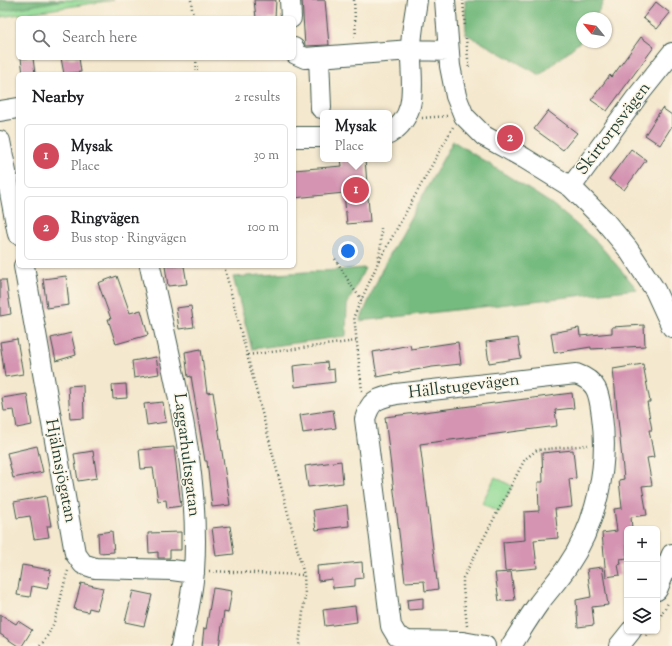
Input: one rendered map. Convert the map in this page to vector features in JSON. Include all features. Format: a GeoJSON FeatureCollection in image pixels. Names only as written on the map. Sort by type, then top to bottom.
{"type":"FeatureCollection","features":[{"type":"Feature","properties":{"kind":"street"},"geometry":{"type":"LineString","coordinates":[[290,0],[291,16]]}},
{"type":"Feature","properties":{"kind":"street"},"geometry":{"type":"LineString","coordinates":[[392,132],[406,119],[409,111],[412,89],[411,50],[417,0]]}},
{"type":"Feature","properties":{"kind":"street"},"geometry":{"type":"LineString","coordinates":[[446,0],[449,51],[456,96],[464,116],[484,136],[572,187],[603,219],[628,249],[655,290],[672,327]]}},
{"type":"Feature","properties":{"kind":"street"},"geometry":{"type":"LineString","coordinates":[[296,54],[305,58],[411,50],[449,51]]}},
{"type":"Feature","properties":{"kind":"street","name":"Skirtorpsvägen"},"geometry":{"type":"LineString","coordinates":[[572,187],[636,98],[672,53]]}},
{"type":"Feature","properties":{"kind":"street"},"geometry":{"type":"LineString","coordinates":[[319,57],[321,108]]}},
{"type":"Feature","properties":{"kind":"street"},"geometry":{"type":"LineString","coordinates":[[0,111],[16,108]]}},
{"type":"Feature","properties":{"kind":"street"},"geometry":{"type":"LineString","coordinates":[[296,137],[320,137]]}},
{"type":"Feature","properties":{"kind":"street"},"geometry":{"type":"LineString","coordinates":[[0,141],[16,224]]}},
{"type":"Feature","properties":{"kind":"street","name":"Hjälmsjögatan"},"geometry":{"type":"LineString","coordinates":[[24,268],[75,553]]}},
{"type":"Feature","properties":{"kind":"street","name":"Laggarhultsgatan"},"geometry":{"type":"LineString","coordinates":[[150,268],[178,393],[190,474],[195,535],[194,573],[181,646]]}},
{"type":"Feature","properties":{"kind":"street","name":"Hällstugevägen"},"geometry":{"type":"LineString","coordinates":[[370,405],[378,398],[396,394],[576,374],[586,378],[598,391],[603,428],[603,463],[596,502],[585,533],[568,566],[538,604],[511,646]]}},
{"type":"Feature","properties":{"kind":"street"},"geometry":{"type":"LineString","coordinates":[[370,405],[365,419],[391,626],[398,636],[408,641],[477,644]]}},
{"type":"Feature","properties":{"kind":"street"},"geometry":{"type":"LineString","coordinates":[[75,553],[83,564],[95,568],[172,570],[194,573]]}},
{"type":"Feature","properties":{"kind":"street"},"geometry":{"type":"LineString","coordinates":[[663,596],[672,554]]}},
{"type":"Feature","properties":{"kind":"street"},"geometry":{"type":"LineString","coordinates":[[619,646],[629,634]]}},
{"type":"Feature","properties":{"kind":"path"},"geometry":{"type":"LineString","coordinates":[[191,0],[193,16]]}},
{"type":"Feature","properties":{"kind":"path"},"geometry":{"type":"LineString","coordinates":[[354,0],[357,54]]}},
{"type":"Feature","properties":{"kind":"path"},"geometry":{"type":"LineString","coordinates":[[463,0],[469,73]]}},
{"type":"Feature","properties":{"kind":"path"},"geometry":{"type":"LineString","coordinates":[[196,60],[197,72]]}},
{"type":"Feature","properties":{"kind":"path"},"geometry":{"type":"LineString","coordinates":[[406,119],[438,117],[462,110]]}},
{"type":"Feature","properties":{"kind":"path"},"geometry":{"type":"LineString","coordinates":[[370,405],[363,394],[354,316],[377,265],[462,110]]}},
{"type":"Feature","properties":{"kind":"path"},"geometry":{"type":"LineString","coordinates":[[377,265],[381,245],[381,228]]}},
{"type":"Feature","properties":{"kind":"path"},"geometry":{"type":"LineString","coordinates":[[335,260],[346,273],[352,289],[362,299]]}},
{"type":"Feature","properties":{"kind":"path"},"geometry":{"type":"LineString","coordinates":[[225,268],[304,575],[305,595],[299,646]]}},
{"type":"Feature","properties":{"kind":"path"},"geometry":{"type":"LineString","coordinates":[[248,355],[356,341]]}},
{"type":"Feature","properties":{"kind":"path"},"geometry":{"type":"LineString","coordinates":[[477,644],[462,588],[463,578],[526,459],[537,450],[603,443]]}},
{"type":"Feature","properties":{"kind":"path"},"geometry":{"type":"LineString","coordinates":[[40,646],[49,635],[56,620],[67,574],[75,553]]}},
{"type":"Feature","properties":{"kind":"path"},"geometry":{"type":"LineString","coordinates":[[194,573],[208,571],[304,575]]}},
{"type":"Feature","properties":{"kind":"path"},"geometry":{"type":"LineString","coordinates":[[660,609],[663,596]]}},
{"type":"Feature","properties":{"kind":"green space"},"geometry":{"type":"Polygon","coordinates":[[[0,0],[114,0],[0,17],[0,0]]]}},
{"type":"Feature","properties":{"kind":"green space"},"geometry":{"type":"Polygon","coordinates":[[[0,0],[64,0],[0,11],[0,0]]]}},
{"type":"Feature","properties":{"kind":"green space"},"geometry":{"type":"Polygon","coordinates":[[[465,0],[604,0],[598,12],[576,12],[576,45],[540,75],[466,34],[465,0]]]}},
{"type":"Feature","properties":{"kind":"green space"},"geometry":{"type":"Polygon","coordinates":[[[453,141],[552,204],[597,242],[637,289],[360,321],[384,265],[453,141]]]}},
{"type":"Feature","properties":{"kind":"green space"},"geometry":{"type":"Polygon","coordinates":[[[365,268],[347,305],[346,336],[252,349],[233,277],[365,268]]]}},
{"type":"Feature","properties":{"kind":"green space"},"geometry":{"type":"Polygon","coordinates":[[[495,477],[512,486],[499,512],[482,503],[495,477]]]}},
{"type":"Feature","properties":{"kind":"building"},"geometry":{"type":"Polygon","coordinates":[[[254,0],[276,0],[275,16],[256,16],[254,0]]]}},
{"type":"Feature","properties":{"kind":"building"},"geometry":{"type":"Polygon","coordinates":[[[302,0],[325,0],[329,45],[305,46],[302,0]]]}},
{"type":"Feature","properties":{"kind":"building"},"geometry":{"type":"Polygon","coordinates":[[[656,2],[670,13],[657,29],[643,18],[656,2]]]}},
{"type":"Feature","properties":{"kind":"building"},"geometry":{"type":"Polygon","coordinates":[[[641,37],[654,47],[607,111],[591,100],[610,75],[612,77],[641,37]]]}},
{"type":"Feature","properties":{"kind":"building"},"geometry":{"type":"Polygon","coordinates":[[[21,60],[33,60],[35,72],[23,72],[21,60]]]}},
{"type":"Feature","properties":{"kind":"building"},"geometry":{"type":"Polygon","coordinates":[[[61,60],[79,60],[81,72],[64,72],[61,60]]]}},
{"type":"Feature","properties":{"kind":"building"},"geometry":{"type":"Polygon","coordinates":[[[662,108],[672,115],[672,126],[660,145],[645,135],[662,108]]]}},
{"type":"Feature","properties":{"kind":"building"},"geometry":{"type":"Polygon","coordinates":[[[548,111],[577,133],[563,150],[534,129],[548,111]]]}},
{"type":"Feature","properties":{"kind":"building"},"geometry":{"type":"Polygon","coordinates":[[[631,149],[646,160],[624,190],[609,179],[631,149]]]}},
{"type":"Feature","properties":{"kind":"building"},"geometry":{"type":"Polygon","coordinates":[[[341,162],[365,162],[370,222],[347,224],[344,193],[296,198],[296,170],[342,166],[341,162]]]}},
{"type":"Feature","properties":{"kind":"building"},"geometry":{"type":"Polygon","coordinates":[[[165,268],[184,268],[187,284],[168,286],[165,268]]]}},
{"type":"Feature","properties":{"kind":"building"},"geometry":{"type":"Polygon","coordinates":[[[66,276],[69,305],[47,308],[43,279],[66,276]]]}},
{"type":"Feature","properties":{"kind":"building"},"geometry":{"type":"Polygon","coordinates":[[[117,276],[130,313],[141,310],[148,335],[116,344],[108,319],[111,319],[98,283],[117,276]]]}},
{"type":"Feature","properties":{"kind":"building"},"geometry":{"type":"Polygon","coordinates":[[[0,280],[6,280],[11,314],[0,316],[0,280]]]}},
{"type":"Feature","properties":{"kind":"building"},"geometry":{"type":"Polygon","coordinates":[[[191,306],[194,327],[179,329],[176,308],[191,306]]]}},
{"type":"Feature","properties":{"kind":"building"},"geometry":{"type":"Polygon","coordinates":[[[644,325],[645,346],[591,349],[591,347],[554,353],[551,333],[579,328],[580,336],[612,333],[612,327],[644,325]]]}},
{"type":"Feature","properties":{"kind":"building"},"geometry":{"type":"Polygon","coordinates":[[[71,333],[76,355],[56,361],[51,338],[71,333]]]}},
{"type":"Feature","properties":{"kind":"building"},"geometry":{"type":"Polygon","coordinates":[[[518,338],[521,358],[489,363],[486,342],[518,338]]]}},
{"type":"Feature","properties":{"kind":"building"},"geometry":{"type":"Polygon","coordinates":[[[17,339],[23,374],[5,377],[0,342],[17,339]]]}},
{"type":"Feature","properties":{"kind":"building"},"geometry":{"type":"Polygon","coordinates":[[[458,342],[461,364],[432,367],[377,377],[373,352],[410,345],[411,349],[458,342]]]}},
{"type":"Feature","properties":{"kind":"building"},"geometry":{"type":"Polygon","coordinates":[[[201,349],[207,393],[213,392],[230,505],[212,507],[207,461],[205,461],[191,376],[188,377],[185,352],[201,349]]]}},
{"type":"Feature","properties":{"kind":"building"},"geometry":{"type":"Polygon","coordinates":[[[156,357],[159,374],[134,378],[132,361],[156,357]]]}},
{"type":"Feature","properties":{"kind":"building"},"geometry":{"type":"Polygon","coordinates":[[[327,362],[328,370],[334,369],[335,382],[295,387],[293,366],[327,362]]]}},
{"type":"Feature","properties":{"kind":"building"},"geometry":{"type":"Polygon","coordinates":[[[643,364],[650,402],[647,402],[652,430],[649,430],[654,457],[647,458],[652,485],[642,486],[647,515],[631,517],[632,526],[624,526],[624,558],[620,559],[621,564],[618,565],[620,575],[606,577],[602,533],[617,531],[614,509],[622,508],[619,480],[624,479],[613,369],[643,364]]]}},
{"type":"Feature","properties":{"kind":"building"},"geometry":{"type":"Polygon","coordinates":[[[126,384],[127,398],[113,399],[112,385],[126,384]]]}},
{"type":"Feature","properties":{"kind":"building"},"geometry":{"type":"Polygon","coordinates":[[[83,385],[84,418],[70,419],[68,386],[83,385]]]}},
{"type":"Feature","properties":{"kind":"building"},"geometry":{"type":"Polygon","coordinates":[[[572,393],[574,408],[555,410],[557,426],[420,444],[438,589],[425,591],[424,581],[405,582],[385,417],[572,393]]]}},
{"type":"Feature","properties":{"kind":"building"},"geometry":{"type":"Polygon","coordinates":[[[27,394],[32,425],[17,428],[14,410],[4,411],[2,398],[27,394]]]}},
{"type":"Feature","properties":{"kind":"building"},"geometry":{"type":"Polygon","coordinates":[[[163,402],[166,422],[147,425],[144,404],[163,402]]]}},
{"type":"Feature","properties":{"kind":"building"},"geometry":{"type":"Polygon","coordinates":[[[333,410],[336,428],[303,433],[300,415],[333,410]]]}},
{"type":"Feature","properties":{"kind":"building"},"geometry":{"type":"Polygon","coordinates":[[[37,446],[43,472],[13,478],[7,453],[37,446]]]}},
{"type":"Feature","properties":{"kind":"building"},"geometry":{"type":"Polygon","coordinates":[[[174,447],[181,506],[167,508],[166,500],[158,501],[153,468],[141,469],[139,450],[174,447]]]}},
{"type":"Feature","properties":{"kind":"building"},"geometry":{"type":"Polygon","coordinates":[[[573,450],[576,478],[569,479],[572,507],[555,509],[558,538],[534,540],[537,568],[505,571],[503,542],[525,540],[524,512],[539,511],[538,482],[543,482],[542,453],[573,450]]]}},
{"type":"Feature","properties":{"kind":"building"},"geometry":{"type":"Polygon","coordinates":[[[93,451],[97,478],[78,481],[74,454],[93,451]]]}},
{"type":"Feature","properties":{"kind":"building"},"geometry":{"type":"Polygon","coordinates":[[[341,461],[343,483],[308,487],[305,466],[341,461]]]}},
{"type":"Feature","properties":{"kind":"building"},"geometry":{"type":"Polygon","coordinates":[[[46,496],[51,526],[47,526],[49,537],[34,539],[30,516],[17,518],[14,502],[46,496]]]}},
{"type":"Feature","properties":{"kind":"building"},"geometry":{"type":"Polygon","coordinates":[[[347,505],[349,526],[316,530],[313,510],[347,505]]]}},
{"type":"Feature","properties":{"kind":"building"},"geometry":{"type":"Polygon","coordinates":[[[230,526],[234,554],[216,556],[212,528],[230,526]]]}},
{"type":"Feature","properties":{"kind":"building"},"geometry":{"type":"Polygon","coordinates":[[[112,531],[114,552],[99,553],[98,533],[112,531]]]}},
{"type":"Feature","properties":{"kind":"building"},"geometry":{"type":"Polygon","coordinates":[[[181,532],[181,550],[170,550],[170,558],[158,558],[158,552],[149,553],[148,533],[181,532]]]}},
{"type":"Feature","properties":{"kind":"building"},"geometry":{"type":"Polygon","coordinates":[[[362,562],[363,578],[355,579],[355,586],[333,588],[332,579],[318,581],[317,566],[362,562]]]}},
{"type":"Feature","properties":{"kind":"building"},"geometry":{"type":"Polygon","coordinates":[[[22,565],[51,570],[47,589],[32,586],[30,597],[17,595],[22,565]]]}},
{"type":"Feature","properties":{"kind":"building"},"geometry":{"type":"Polygon","coordinates":[[[602,567],[608,605],[592,607],[594,625],[578,627],[576,600],[591,597],[587,569],[602,567]]]}},
{"type":"Feature","properties":{"kind":"building"},"geometry":{"type":"Polygon","coordinates":[[[511,572],[515,600],[499,601],[495,573],[511,572]]]}},
{"type":"Feature","properties":{"kind":"building"},"geometry":{"type":"Polygon","coordinates":[[[81,583],[103,588],[97,610],[89,608],[88,612],[74,609],[81,583]]]}},
{"type":"Feature","properties":{"kind":"building"},"geometry":{"type":"Polygon","coordinates":[[[213,588],[232,591],[228,613],[224,612],[219,646],[202,646],[204,628],[206,629],[213,588]]]}},
{"type":"Feature","properties":{"kind":"building"},"geometry":{"type":"Polygon","coordinates":[[[133,591],[152,595],[144,626],[125,622],[133,591]]]}},
{"type":"Feature","properties":{"kind":"building"},"geometry":{"type":"Polygon","coordinates":[[[423,598],[423,609],[408,610],[407,600],[423,598]]]}},
{"type":"Feature","properties":{"kind":"building"},"geometry":{"type":"Polygon","coordinates":[[[355,606],[357,622],[325,626],[323,610],[355,606]]]}},
{"type":"Feature","properties":{"kind":"building"},"geometry":{"type":"Polygon","coordinates":[[[0,614],[16,624],[18,621],[32,630],[22,646],[18,646],[0,634],[0,614]]]}},
{"type":"Feature","properties":{"kind":"place","name":"Ringvägen"},"geometry":{"type":"Point","coordinates":[510,138]}},
{"type":"Feature","properties":{"kind":"place","name":"Mysak"},"geometry":{"type":"Point","coordinates":[356,190]}}]}
